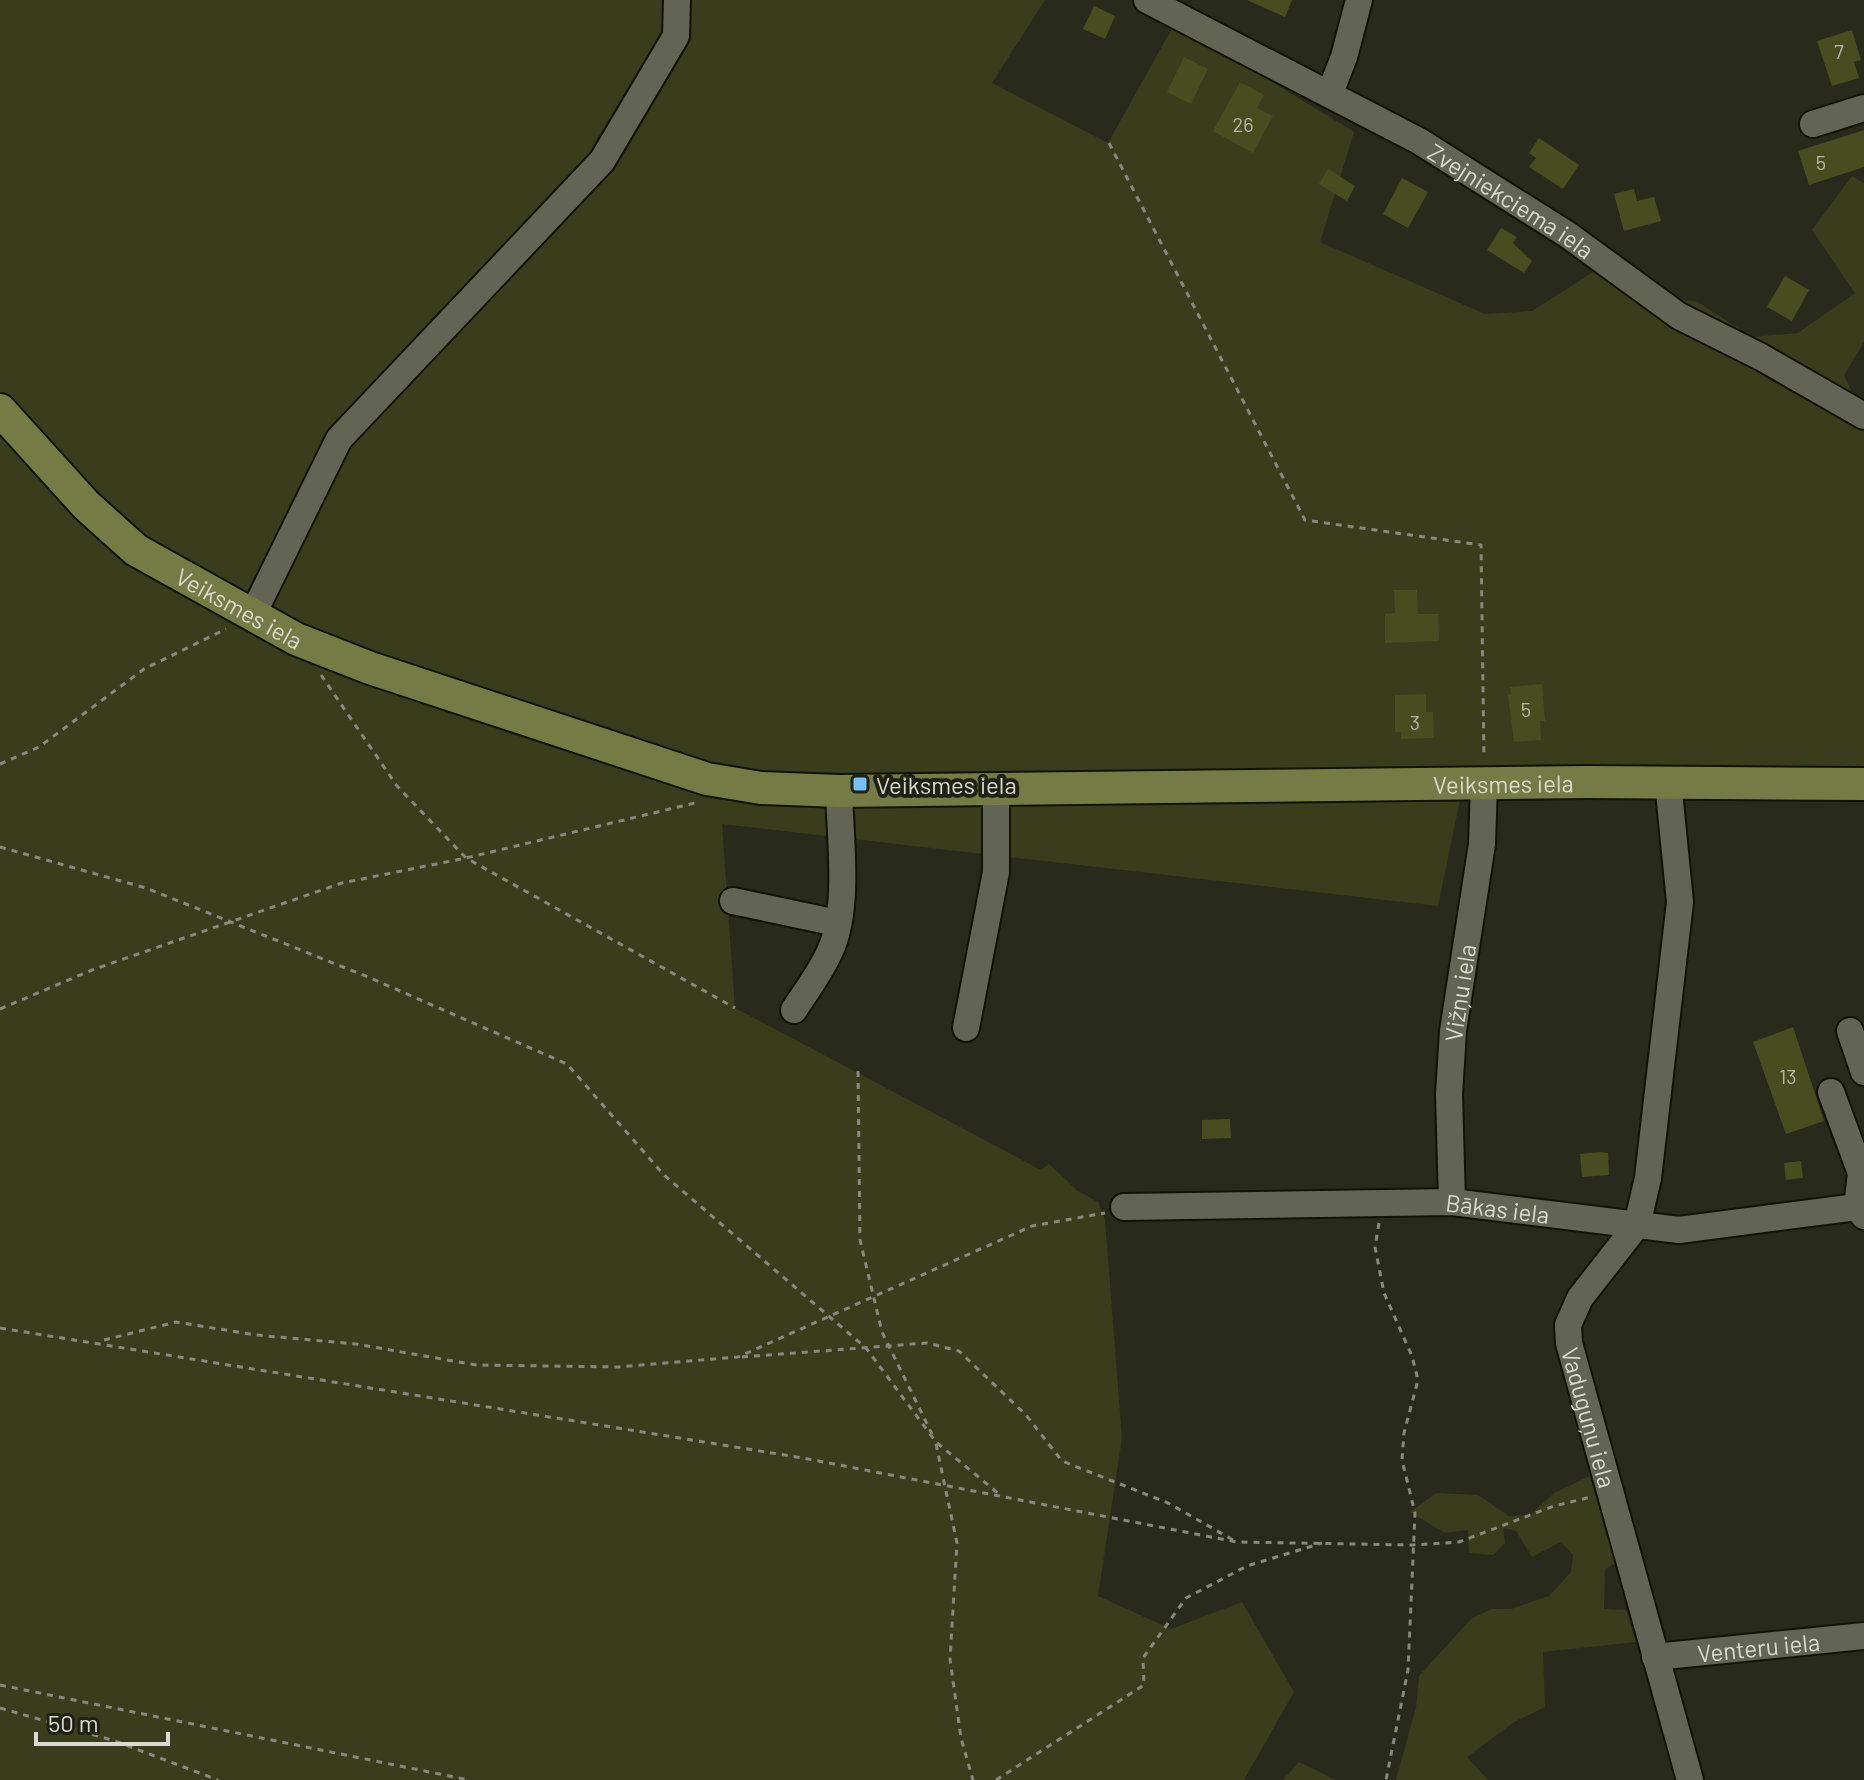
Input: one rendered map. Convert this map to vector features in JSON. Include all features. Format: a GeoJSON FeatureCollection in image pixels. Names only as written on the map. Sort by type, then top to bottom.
{"type":"FeatureCollection","features":[{"type":"Feature","properties":{"kind":"main road","name":"Veiksmes iela"},"geometry":{"type":"LineString","coordinates":[[0,410],[86,505],[136,550],[296,639],[370,668],[707,779],[761,788],[839,791],[1484,783],[1864,784]]}},
{"type":"Feature","properties":{"kind":"street"},"geometry":{"type":"LineString","coordinates":[[252,616],[339,439],[602,161],[676,36],[677,0]]}},
{"type":"Feature","properties":{"kind":"street","name":"Zvejniekciema iela"},"geometry":{"type":"LineString","coordinates":[[1147,0],[1419,141],[1542,218],[1679,316],[1761,357],[1864,416]]}},
{"type":"Feature","properties":{"kind":"street"},"geometry":{"type":"LineString","coordinates":[[1330,93],[1344,57],[1359,0]]}},
{"type":"Feature","properties":{"kind":"street"},"geometry":{"type":"LineString","coordinates":[[1813,124],[1864,108]]}},
{"type":"Feature","properties":{"kind":"street","name":"Vaduguņu iela"},"geometry":{"type":"LineString","coordinates":[[1668,782],[1680,902],[1648,1178],[1637,1225],[1580,1298],[1568,1325],[1569,1343],[1690,1780]]}},
{"type":"Feature","properties":{"kind":"street","name":"Vižņu iela"},"geometry":{"type":"LineString","coordinates":[[1452,1202],[1449,1094],[1453,1031],[1482,844],[1484,783]]}},
{"type":"Feature","properties":{"kind":"street"},"geometry":{"type":"LineString","coordinates":[[966,1028],[996,872],[996,787]]}},
{"type":"Feature","properties":{"kind":"street"},"geometry":{"type":"LineString","coordinates":[[794,1010],[831,950],[837,923],[841,887],[839,791]]}},
{"type":"Feature","properties":{"kind":"street"},"geometry":{"type":"LineString","coordinates":[[733,901],[837,923]]}},
{"type":"Feature","properties":{"kind":"street"},"geometry":{"type":"LineString","coordinates":[[1850,1031],[1864,1072]]}},
{"type":"Feature","properties":{"kind":"street"},"geometry":{"type":"LineString","coordinates":[[1831,1092],[1861,1173],[1861,1211]]}},
{"type":"Feature","properties":{"kind":"street","name":"Bākas iela"},"geometry":{"type":"LineString","coordinates":[[1124,1207],[1452,1202],[1679,1230],[1861,1211]]}},
{"type":"Feature","properties":{"kind":"street","name":"Venteru iela"},"geometry":{"type":"LineString","coordinates":[[1655,1657],[1864,1636]]}},
{"type":"Feature","properties":{"kind":"path"},"geometry":{"type":"LineString","coordinates":[[1109,143],[1305,520],[1481,545],[1484,783]]}},
{"type":"Feature","properties":{"kind":"path"},"geometry":{"type":"LineString","coordinates":[[0,764],[39,747],[144,669],[252,616]]}},
{"type":"Feature","properties":{"kind":"path"},"geometry":{"type":"LineString","coordinates":[[296,639],[397,786],[466,858],[541,903],[648,956],[735,1008]]}},
{"type":"Feature","properties":{"kind":"path"},"geometry":{"type":"LineString","coordinates":[[0,1009],[92,970],[342,883],[466,858],[699,802]]}},
{"type":"Feature","properties":{"kind":"path"},"geometry":{"type":"LineString","coordinates":[[0,847],[146,888],[567,1064],[664,1175],[866,1348],[936,1442],[1002,1497]]}},
{"type":"Feature","properties":{"kind":"path"},"geometry":{"type":"LineString","coordinates":[[858,1071],[860,1240],[889,1346],[936,1442],[957,1543],[950,1659],[961,1738],[973,1780]]}},
{"type":"Feature","properties":{"kind":"path"},"geometry":{"type":"LineString","coordinates":[[1382,1204],[1375,1247],[1384,1293],[1412,1356],[1418,1380],[1404,1433],[1402,1460],[1415,1513],[1408,1670],[1386,1780]]}},
{"type":"Feature","properties":{"kind":"path"},"geometry":{"type":"LineString","coordinates":[[738,1357],[1032,1226],[1124,1207]]}},
{"type":"Feature","properties":{"kind":"path"},"geometry":{"type":"LineString","coordinates":[[99,1341],[176,1322],[256,1335],[356,1344],[476,1365],[618,1367],[927,1343],[959,1351],[1026,1415],[1062,1461],[1168,1503],[1237,1542]]}},
{"type":"Feature","properties":{"kind":"path"},"geometry":{"type":"LineString","coordinates":[[0,1328],[99,1341],[803,1458],[1237,1542],[1326,1541],[1413,1545],[1459,1542],[1554,1506],[1610,1492]]}},
{"type":"Feature","properties":{"kind":"path"},"geometry":{"type":"LineString","coordinates":[[996,1780],[1144,1685],[1143,1658],[1186,1598],[1247,1566],[1326,1541]]}},
{"type":"Feature","properties":{"kind":"path"},"geometry":{"type":"LineString","coordinates":[[0,1685],[469,1780]]}},
{"type":"Feature","properties":{"kind":"path"},"geometry":{"type":"LineString","coordinates":[[0,1708],[115,1741],[218,1780]]}},
{"type":"Feature","properties":{"kind":"green space"},"geometry":{"type":"Polygon","coordinates":[[[0,0],[1045,0],[992,83],[1108,143],[1175,23],[1354,132],[1320,242],[1485,314],[1532,311],[1598,269],[1640,298],[1696,301],[1752,337],[1798,333],[1855,293],[1812,230],[1852,176],[1864,183],[1864,342],[1844,375],[1864,419],[1864,766],[1467,766],[1438,906],[722,824],[735,1008],[1041,1170],[1049,1164],[1078,1191],[1098,1202],[1105,1220],[1122,1438],[1098,1596],[1171,1629],[1242,1602],[1294,1692],[1244,1780],[0,1780],[0,0]]]}},
{"type":"Feature","properties":{"kind":"green space"},"geometry":{"type":"Polygon","coordinates":[[[1590,1476],[1616,1563],[1605,1569],[1604,1609],[1626,1610],[1636,1642],[1543,1652],[1545,1707],[1514,1722],[1467,1757],[1488,1780],[1396,1780],[1416,1707],[1419,1676],[1471,1619],[1491,1609],[1511,1609],[1549,1596],[1571,1572],[1573,1555],[1561,1542],[1532,1557],[1516,1531],[1503,1528],[1505,1543],[1493,1555],[1469,1553],[1468,1530],[1445,1533],[1410,1512],[1436,1493],[1478,1495],[1509,1516],[1530,1515],[1554,1493],[1590,1476]]]}},
{"type":"Feature","properties":{"kind":"green space"},"geometry":{"type":"Polygon","coordinates":[[[1299,1762],[1336,1780],[1283,1780],[1299,1762]]]}},
{"type":"Feature","properties":{"kind":"building"},"geometry":{"type":"Polygon","coordinates":[[[1247,0],[1292,0],[1285,17],[1247,0]]]}},
{"type":"Feature","properties":{"kind":"building"},"geometry":{"type":"Polygon","coordinates":[[[1094,6],[1115,16],[1105,39],[1083,29],[1094,6]]]}},
{"type":"Feature","properties":{"kind":"building"},"geometry":{"type":"Polygon","coordinates":[[[1852,30],[1861,60],[1854,62],[1859,78],[1832,86],[1817,41],[1852,30]]]}},
{"type":"Feature","properties":{"kind":"building"},"geometry":{"type":"Polygon","coordinates":[[[1184,57],[1208,69],[1191,104],[1167,92],[1184,57]]]}},
{"type":"Feature","properties":{"kind":"building"},"geometry":{"type":"Polygon","coordinates":[[[1240,82],[1264,95],[1257,108],[1273,116],[1253,153],[1213,131],[1240,82]]]}},
{"type":"Feature","properties":{"kind":"building"},"geometry":{"type":"Polygon","coordinates":[[[1864,130],[1864,167],[1809,185],[1798,151],[1864,130]]]}},
{"type":"Feature","properties":{"kind":"building"},"geometry":{"type":"Polygon","coordinates":[[[1539,138],[1579,165],[1563,189],[1529,167],[1536,158],[1529,153],[1539,138]]]}},
{"type":"Feature","properties":{"kind":"building"},"geometry":{"type":"Polygon","coordinates":[[[1328,169],[1355,186],[1347,201],[1319,184],[1328,169]]]}},
{"type":"Feature","properties":{"kind":"building"},"geometry":{"type":"Polygon","coordinates":[[[1402,178],[1428,192],[1408,228],[1383,214],[1402,178]]]}},
{"type":"Feature","properties":{"kind":"building"},"geometry":{"type":"Polygon","coordinates":[[[1634,189],[1637,201],[1654,197],[1661,221],[1624,231],[1614,194],[1634,189]]]}},
{"type":"Feature","properties":{"kind":"building"},"geometry":{"type":"Polygon","coordinates":[[[1501,228],[1517,237],[1513,243],[1532,261],[1524,273],[1487,250],[1501,228]]]}},
{"type":"Feature","properties":{"kind":"building"},"geometry":{"type":"Polygon","coordinates":[[[1785,276],[1809,290],[1792,321],[1767,307],[1785,276]]]}},
{"type":"Feature","properties":{"kind":"building"},"geometry":{"type":"Polygon","coordinates":[[[1394,590],[1417,590],[1418,614],[1438,614],[1439,641],[1385,643],[1385,614],[1395,613],[1394,590]]]}},
{"type":"Feature","properties":{"kind":"building"},"geometry":{"type":"Polygon","coordinates":[[[1542,684],[1545,721],[1540,721],[1541,740],[1514,742],[1508,695],[1511,694],[1510,687],[1542,684]]]}},
{"type":"Feature","properties":{"kind":"building"},"geometry":{"type":"Polygon","coordinates":[[[1426,694],[1426,712],[1433,712],[1434,738],[1401,739],[1401,732],[1395,732],[1395,695],[1426,694]]]}},
{"type":"Feature","properties":{"kind":"building"},"geometry":{"type":"Polygon","coordinates":[[[1793,1027],[1824,1121],[1786,1134],[1753,1042],[1793,1027]]]}},
{"type":"Feature","properties":{"kind":"building"},"geometry":{"type":"Polygon","coordinates":[[[1230,1119],[1231,1138],[1202,1139],[1202,1120],[1230,1119]]]}},
{"type":"Feature","properties":{"kind":"building"},"geometry":{"type":"Polygon","coordinates":[[[1608,1153],[1609,1175],[1582,1177],[1580,1154],[1608,1153]]]}},
{"type":"Feature","properties":{"kind":"building"},"geometry":{"type":"Polygon","coordinates":[[[1801,1161],[1803,1178],[1786,1180],[1784,1163],[1801,1161]]]}},
{"type":"Feature","properties":{"kind":"place","name":"Veiksmes iela"},"geometry":{"type":"Point","coordinates":[860,784]}}]}
